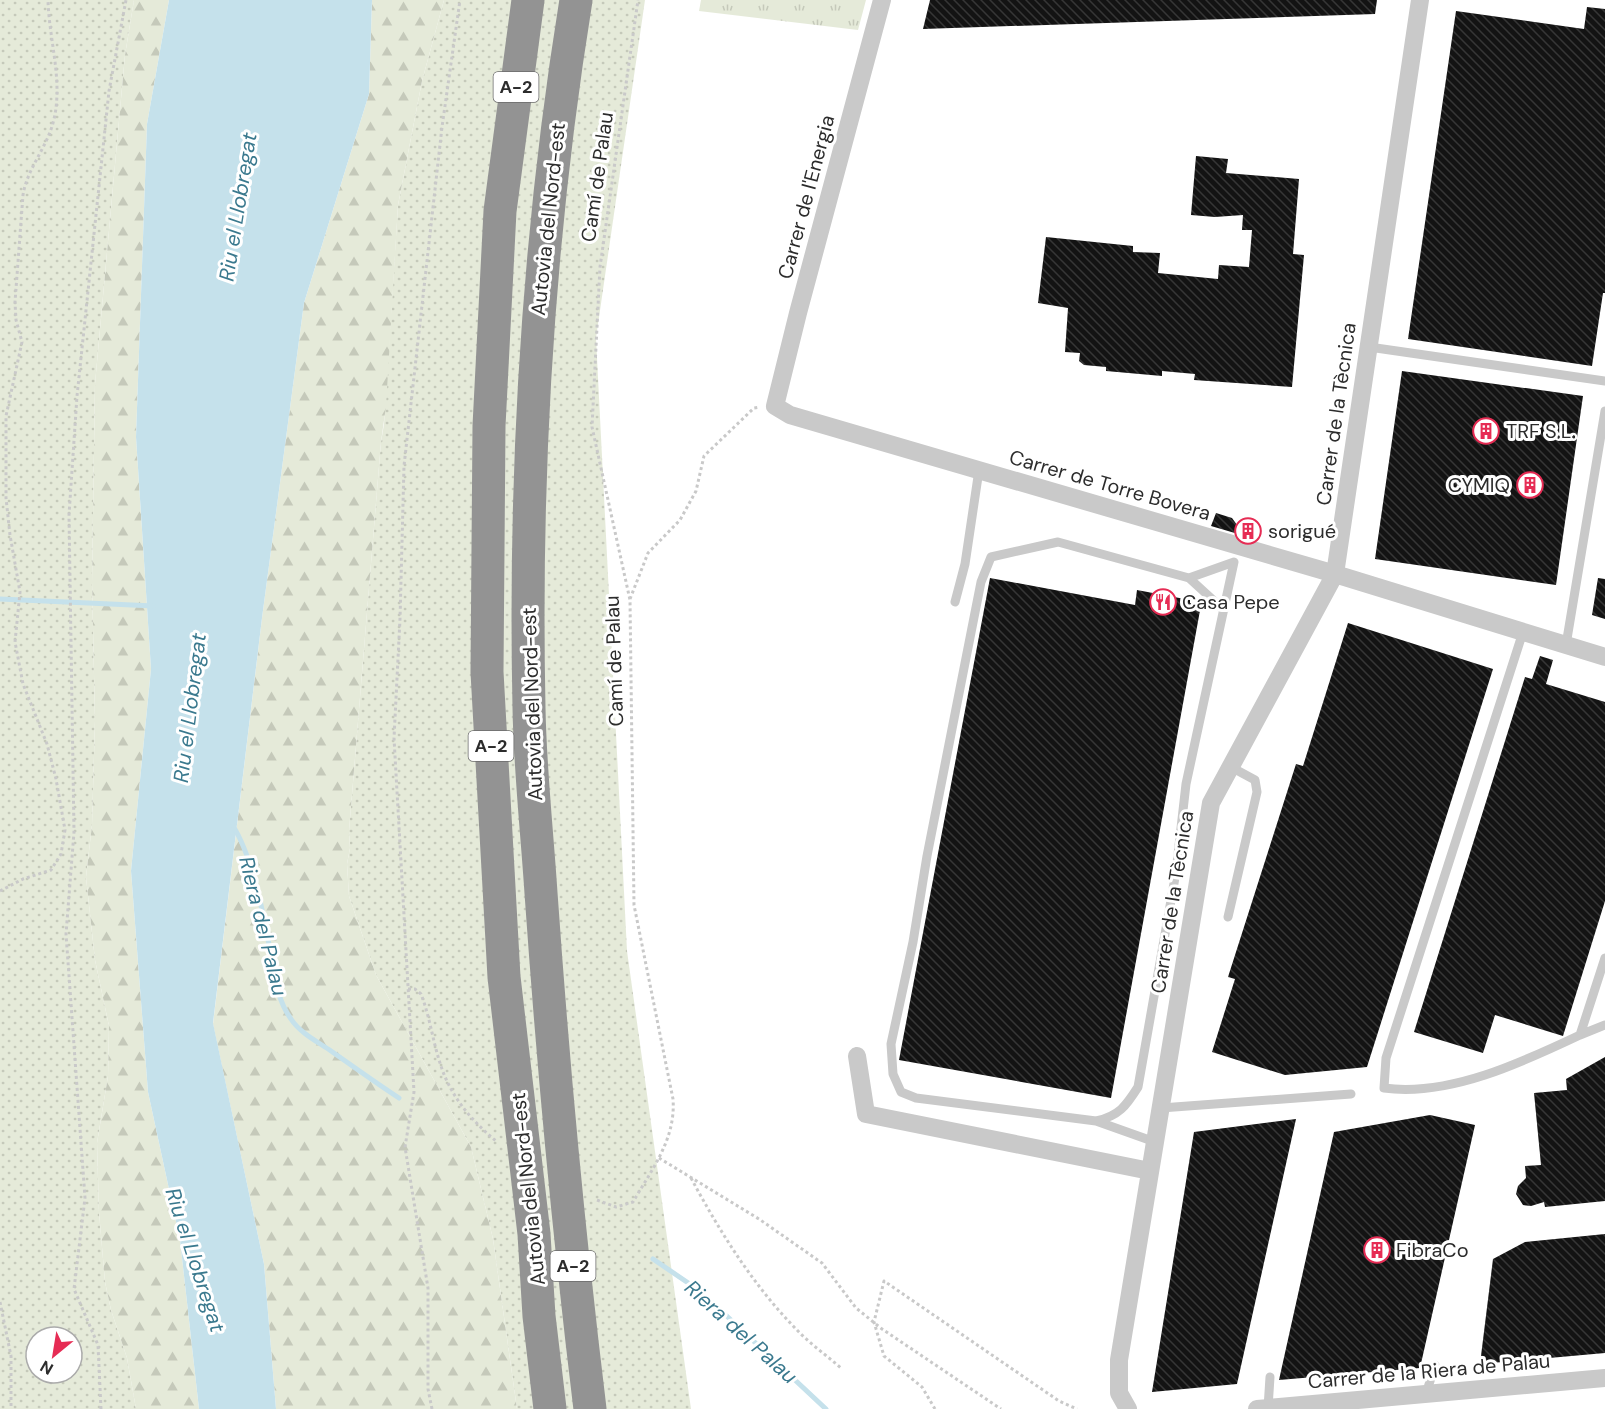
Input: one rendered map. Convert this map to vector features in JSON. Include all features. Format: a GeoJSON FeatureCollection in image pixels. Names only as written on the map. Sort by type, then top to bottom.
{"type":"FeatureCollection","features":[{"type":"Feature","properties":{"kind":"highway","name":"Autovia del Nord-est"},"geometry":{"type":"LineString","coordinates":[[528,0],[500,211],[489,426],[487,672],[504,977],[534,1234],[539,1316],[550,1409]]}},
{"type":"Feature","properties":{"kind":"highway","name":"Autovia del Nord-est"},"geometry":{"type":"LineString","coordinates":[[576,0],[554,148],[542,260],[529,470],[529,710],[559,1122],[590,1409]]}},
{"type":"Feature","properties":{"kind":"highway"},"geometry":{"type":"LineString","coordinates":[[559,1122],[612,1409]]}},
{"type":"Feature","properties":{"kind":"highway"},"geometry":{"type":"LineString","coordinates":[[538,1409],[539,1316]]}},
{"type":"Feature","properties":{"kind":"street","name":"Carrer de l'Energia"},"geometry":{"type":"LineString","coordinates":[[775,406],[882,0]]}},
{"type":"Feature","properties":{"kind":"street","name":"Carrer de la Tècnica"},"geometry":{"type":"LineString","coordinates":[[1128,1409],[1119,1393],[1119,1360],[1211,803],[1335,574],[1420,0]]}},
{"type":"Feature","properties":{"kind":"street","name":"Carrer de Torre Bovera"},"geometry":{"type":"LineString","coordinates":[[775,406],[790,415],[980,470],[1237,554],[1335,574],[1605,657]]}},
{"type":"Feature","properties":{"kind":"street"},"geometry":{"type":"LineString","coordinates":[[858,1056],[866,1114],[1150,1171]]}},
{"type":"Feature","properties":{"kind":"street","name":"Carrer de la Riera de Palau"},"geometry":{"type":"LineString","coordinates":[[1263,1408],[1605,1378]]}},
{"type":"Feature","properties":{"kind":"lane"},"geometry":{"type":"LineString","coordinates":[[1369,347],[1605,381]]}},
{"type":"Feature","properties":{"kind":"lane"},"geometry":{"type":"LineString","coordinates":[[1566,645],[1605,411]]}},
{"type":"Feature","properties":{"kind":"lane"},"geometry":{"type":"LineString","coordinates":[[955,602],[965,564],[980,470]]}},
{"type":"Feature","properties":{"kind":"lane"},"geometry":{"type":"LineString","coordinates":[[1155,1142],[1096,1120],[916,1098],[901,1092],[893,1074],[891,1044],[913,942],[927,856],[981,582],[991,557],[1058,542],[1189,578],[1224,610]]}},
{"type":"Feature","properties":{"kind":"lane"},"geometry":{"type":"LineString","coordinates":[[1189,578],[1237,554]]}},
{"type":"Feature","properties":{"kind":"lane"},"geometry":{"type":"LineString","coordinates":[[1096,1120],[1106,1118],[1125,1108],[1138,1087],[1174,884],[1186,784],[1237,554]]}},
{"type":"Feature","properties":{"kind":"lane"},"geometry":{"type":"LineString","coordinates":[[1523,632],[1386,1058],[1384,1088],[1401,1090],[1463,1082],[1540,1055],[1605,1025]]}},
{"type":"Feature","properties":{"kind":"lane"},"geometry":{"type":"LineString","coordinates":[[1228,917],[1257,792],[1255,780],[1231,767]]}},
{"type":"Feature","properties":{"kind":"lane"},"geometry":{"type":"LineString","coordinates":[[1580,1035],[1605,958]]}},
{"type":"Feature","properties":{"kind":"lane"},"geometry":{"type":"LineString","coordinates":[[1161,1108],[1351,1094]]}},
{"type":"Feature","properties":{"kind":"lane"},"geometry":{"type":"LineString","coordinates":[[1426,1394],[1434,1365]]}},
{"type":"Feature","properties":{"kind":"lane"},"geometry":{"type":"LineString","coordinates":[[1263,1408],[1269,1377]]}},
{"type":"Feature","properties":{"kind":"path"},"geometry":{"type":"LineString","coordinates":[[0,891],[23,879],[51,870],[61,854],[65,830],[47,744],[23,684],[15,642],[20,592],[6,498],[6,416],[22,342],[16,320],[15,302],[22,195],[25,182],[53,125],[57,104],[48,0]]}},
{"type":"Feature","properties":{"kind":"path"},"geometry":{"type":"LineString","coordinates":[[101,1409],[98,1345],[74,1289],[85,1198],[66,934],[74,832],[69,515],[77,396],[109,91],[126,0]]}},
{"type":"Feature","properties":{"kind":"path"},"geometry":{"type":"LineString","coordinates":[[432,1409],[428,1389],[428,1288],[405,1147],[414,1092],[394,738],[404,466],[442,127],[460,0]]}},
{"type":"Feature","properties":{"kind":"path","name":"Camí de Palau"},"geometry":{"type":"LineString","coordinates":[[597,1200],[616,1207],[633,1202],[667,1145],[674,1116],[673,1099],[634,905],[630,600],[592,427],[600,267],[638,0]]}},
{"type":"Feature","properties":{"kind":"path"},"geometry":{"type":"LineString","coordinates":[[630,600],[648,553],[680,520],[696,491],[704,456],[754,408],[775,406]]}},
{"type":"Feature","properties":{"kind":"path"},"geometry":{"type":"LineString","coordinates":[[408,989],[415,989],[421,994],[441,1067],[450,1087],[463,1108],[480,1128],[496,1141]]}},
{"type":"Feature","properties":{"kind":"path"},"geometry":{"type":"LineString","coordinates":[[659,1158],[759,1220],[822,1263],[856,1308],[1001,1409]]}},
{"type":"Feature","properties":{"kind":"path"},"geometry":{"type":"LineString","coordinates":[[691,1178],[734,1252],[772,1302],[798,1331],[841,1368]]}},
{"type":"Feature","properties":{"kind":"path"},"geometry":{"type":"LineString","coordinates":[[934,1409],[922,1388],[884,1356],[874,1322],[884,1281],[1059,1401],[1077,1409]]}},
{"type":"Feature","properties":{"kind":"path"},"geometry":{"type":"LineString","coordinates":[[0,1302],[11,1356],[11,1409]]}},
{"type":"Feature","properties":{"kind":"green space"},"geometry":{"type":"Polygon","coordinates":[[[0,0],[134,0],[125,55],[95,384],[92,582],[95,721],[92,825],[86,877],[95,960],[109,1026],[108,1076],[97,1143],[99,1212],[105,1282],[111,1310],[127,1358],[136,1409],[0,1409],[0,0]]]}},
{"type":"Feature","properties":{"kind":"green space"},"geometry":{"type":"Polygon","coordinates":[[[134,0],[169,0],[147,124],[136,437],[151,669],[131,871],[148,1092],[180,1240],[199,1409],[136,1409],[127,1358],[111,1310],[105,1282],[99,1212],[97,1143],[108,1076],[109,1026],[95,960],[86,877],[92,825],[95,721],[92,582],[95,384],[125,55],[134,0]]]}},
{"type":"Feature","properties":{"kind":"green space"},"geometry":{"type":"Polygon","coordinates":[[[372,0],[444,0],[422,81],[398,205],[386,406],[381,442],[349,831],[350,848],[347,864],[349,896],[376,975],[471,1147],[493,1239],[517,1409],[276,1409],[264,1264],[213,1024],[262,618],[304,303],[369,94],[372,0]]]}},
{"type":"Feature","properties":{"kind":"green space"},"geometry":{"type":"Polygon","coordinates":[[[444,0],[645,0],[596,338],[627,951],[691,1409],[517,1409],[493,1239],[471,1147],[376,975],[349,896],[347,864],[350,848],[349,831],[384,424],[398,205],[422,81],[444,0]]]}},
{"type":"Feature","properties":{"kind":"green space"},"geometry":{"type":"Polygon","coordinates":[[[701,0],[866,0],[858,30],[699,11],[701,0]]]}},
{"type":"Feature","properties":{"kind":"water","name":"Riu el Llobregat"},"geometry":{"type":"Polygon","coordinates":[[[169,0],[372,0],[369,94],[304,303],[262,618],[213,1023],[264,1264],[276,1409],[199,1409],[180,1240],[148,1092],[131,871],[151,669],[136,437],[147,124],[169,0]]]}},
{"type":"Feature","properties":{"kind":"building"},"geometry":{"type":"Polygon","coordinates":[[[930,0],[1377,0],[1375,14],[923,29],[930,0]]]}},
{"type":"Feature","properties":{"kind":"building"},"geometry":{"type":"Polygon","coordinates":[[[1587,7],[1605,9],[1605,293],[1603,293],[1592,366],[1408,339],[1456,11],[1584,29],[1587,7]]]}},
{"type":"Feature","properties":{"kind":"building"},"geometry":{"type":"Polygon","coordinates":[[[1196,156],[1228,159],[1226,173],[1299,179],[1293,254],[1304,255],[1292,387],[1194,380],[1195,374],[1162,371],[1162,376],[1106,371],[1106,367],[1084,365],[1079,361],[1080,353],[1065,352],[1068,308],[1038,303],[1046,237],[1133,246],[1133,252],[1160,253],[1158,273],[1218,279],[1219,265],[1249,267],[1252,230],[1242,230],[1243,215],[1215,217],[1191,215],[1196,156]]]}},
{"type":"Feature","properties":{"kind":"building"},"geometry":{"type":"Polygon","coordinates":[[[1402,371],[1583,396],[1556,585],[1375,559],[1402,371]]]}},
{"type":"Feature","properties":{"kind":"building"},"geometry":{"type":"Polygon","coordinates":[[[1216,513],[1232,518],[1245,536],[1211,526],[1216,513]]]}},
{"type":"Feature","properties":{"kind":"building"},"geometry":{"type":"Polygon","coordinates":[[[990,578],[1135,605],[1137,590],[1190,600],[1190,603],[1201,605],[1111,1098],[899,1060],[990,578]]]}},
{"type":"Feature","properties":{"kind":"building"},"geometry":{"type":"Polygon","coordinates":[[[1598,578],[1605,579],[1605,619],[1592,615],[1598,578]]]}},
{"type":"Feature","properties":{"kind":"building"},"geometry":{"type":"Polygon","coordinates":[[[1348,623],[1493,669],[1367,1067],[1285,1075],[1212,1052],[1235,979],[1228,977],[1296,764],[1303,766],[1348,623]]]}},
{"type":"Feature","properties":{"kind":"building"},"geometry":{"type":"Polygon","coordinates":[[[1540,656],[1553,660],[1546,684],[1605,702],[1605,901],[1563,1036],[1495,1015],[1483,1053],[1414,1032],[1525,677],[1532,679],[1540,656]]]}},
{"type":"Feature","properties":{"kind":"building"},"geometry":{"type":"Polygon","coordinates":[[[1605,1057],[1605,1201],[1545,1207],[1544,1202],[1531,1206],[1523,1205],[1516,1194],[1518,1186],[1526,1178],[1525,1166],[1541,1165],[1534,1093],[1567,1090],[1566,1079],[1605,1057]]]}},
{"type":"Feature","properties":{"kind":"building","name":"FibraCo"},"geometry":{"type":"Polygon","coordinates":[[[1430,1115],[1475,1125],[1420,1368],[1279,1380],[1334,1132],[1430,1115]]]}},
{"type":"Feature","properties":{"kind":"building"},"geometry":{"type":"Polygon","coordinates":[[[1296,1119],[1237,1384],[1152,1392],[1194,1132],[1296,1119]]]}},
{"type":"Feature","properties":{"kind":"building"},"geometry":{"type":"Polygon","coordinates":[[[1605,1234],[1605,1353],[1480,1364],[1493,1259],[1525,1242],[1605,1234]]]}},
{"type":"Feature","properties":{"kind":"waterway"},"geometry":{"type":"LineString","coordinates":[[0,599],[154,606]]}},
{"type":"Feature","properties":{"kind":"waterway","name":"Riera del Palau"},"geometry":{"type":"LineString","coordinates":[[233,826],[246,852],[256,886],[277,986],[286,1011],[304,1033],[399,1098]]}},
{"type":"Feature","properties":{"kind":"waterway","name":"Riera del Palau"},"geometry":{"type":"LineString","coordinates":[[653,1259],[700,1291],[826,1409]]}},
{"type":"Feature","properties":{"kind":"place","name":"TRF S.L."},"geometry":{"type":"Point","coordinates":[1486,431]}},
{"type":"Feature","properties":{"kind":"place","name":"CYMIQ"},"geometry":{"type":"Point","coordinates":[1530,485]}},
{"type":"Feature","properties":{"kind":"place","name":"sorigué"},"geometry":{"type":"Point","coordinates":[1248,531]}},
{"type":"Feature","properties":{"kind":"place","name":"Casa Pepe"},"geometry":{"type":"Point","coordinates":[1163,602]}},
{"type":"Feature","properties":{"kind":"place","name":"FibraCo"},"geometry":{"type":"Point","coordinates":[1377,1250]}}]}
